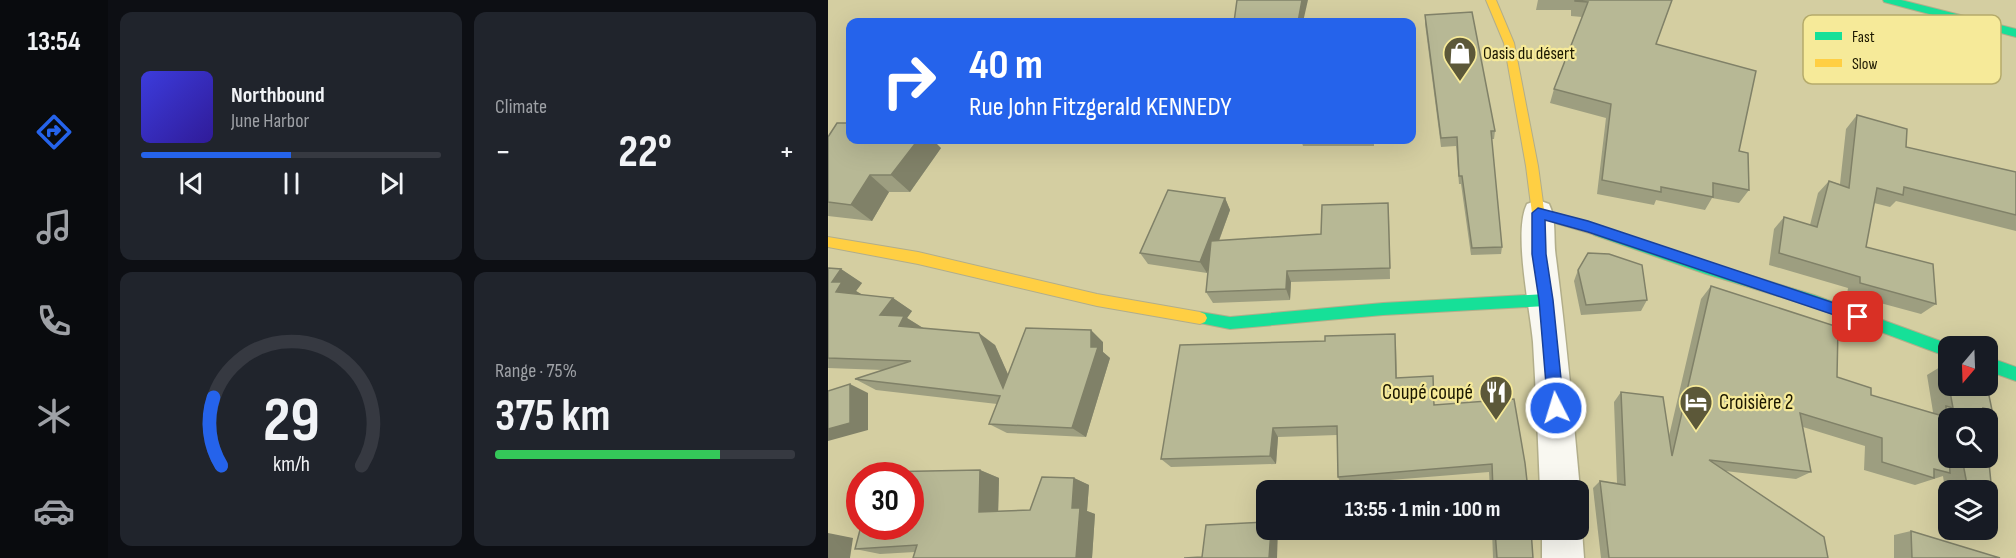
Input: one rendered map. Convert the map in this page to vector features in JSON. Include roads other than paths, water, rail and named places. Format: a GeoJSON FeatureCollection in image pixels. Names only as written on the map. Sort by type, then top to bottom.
{"type":"FeatureCollection","features":[{"type":"Feature","properties":{"kind":"street"},"geometry":{"type":"LineString","coordinates":[[1491,0],[1509,43],[1532,166],[1558,431],[1560,480]]}},
{"type":"Feature","properties":{"kind":"street"},"geometry":{"type":"LineString","coordinates":[[1888,0],[1946,15]]}},
{"type":"Feature","properties":{"kind":"street"},"geometry":{"type":"LineString","coordinates":[[2001,29],[2016,33]]}},
{"type":"Feature","properties":{"kind":"street"},"geometry":{"type":"LineString","coordinates":[[1538,213],[1588,227],[1706,268],[1814,301],[1938,346]]}},
{"type":"Feature","properties":{"kind":"street"},"geometry":{"type":"LineString","coordinates":[[828,242],[918,258],[1097,300],[1230,322],[1383,309],[1546,300]]}},
{"type":"Feature","properties":{"kind":"street"},"geometry":{"type":"LineString","coordinates":[[1998,368],[2016,374]]}},
{"type":"Feature","properties":{"kind":"street"},"geometry":{"type":"LineString","coordinates":[[1562,540],[1563,558]]}},
{"type":"Feature","properties":{"kind":"place","name":"Oasis du désert"},"geometry":{"type":"Point","coordinates":[1460,82]}},
{"type":"Feature","properties":{"kind":"place","name":"Coupé coupé"},"geometry":{"type":"Point","coordinates":[1496,421]}},
{"type":"Feature","properties":{"kind":"place","name":"Croisière 2"},"geometry":{"type":"Point","coordinates":[1696,431]}}]}
